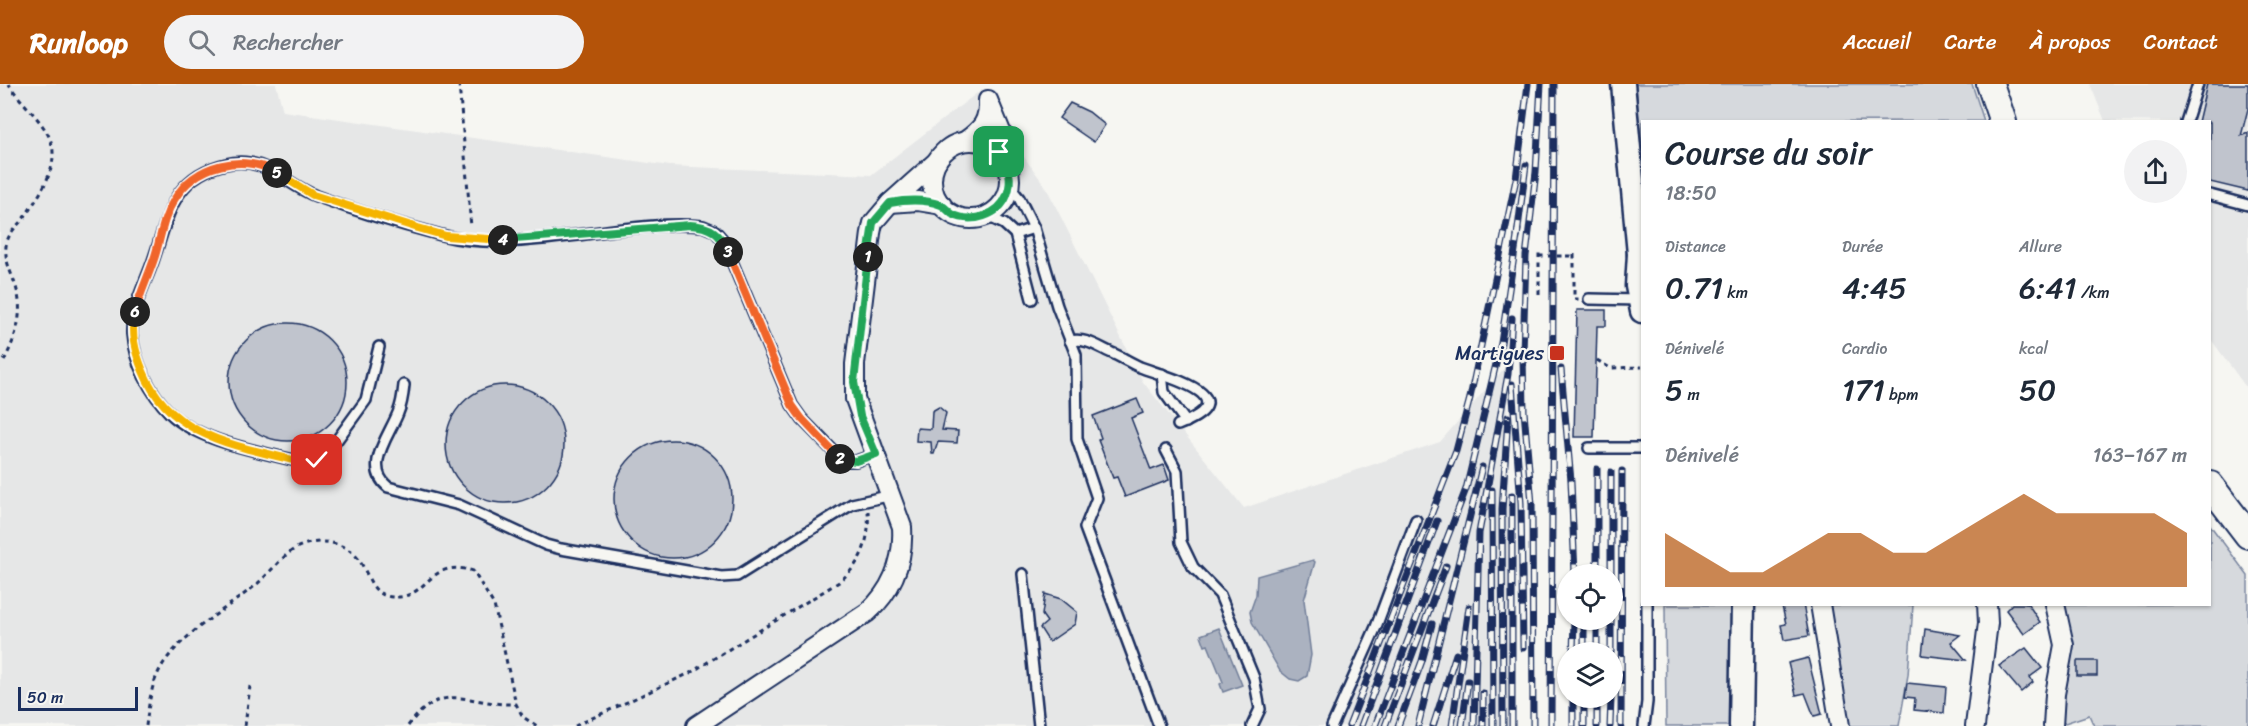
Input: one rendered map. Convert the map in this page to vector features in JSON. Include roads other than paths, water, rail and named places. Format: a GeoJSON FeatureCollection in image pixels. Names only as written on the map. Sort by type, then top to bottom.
{"type":"FeatureCollection","features":[{"type":"Feature","properties":{"kind":"main road"},"geometry":{"type":"LineString","coordinates":[[1990,84],[2002,120]]}},
{"type":"Feature","properties":{"kind":"main road"},"geometry":{"type":"LineString","coordinates":[[2008,84],[2017,120]]}},
{"type":"Feature","properties":{"kind":"main road"},"geometry":{"type":"LineString","coordinates":[[2211,486],[2248,535]]}},
{"type":"Feature","properties":{"kind":"street"},"geometry":{"type":"LineString","coordinates":[[1623,84],[1641,258],[1637,286],[1641,300]]}},
{"type":"Feature","properties":{"kind":"street"},"geometry":{"type":"LineString","coordinates":[[696,726],[868,612],[879,602],[896,573],[903,543],[902,527],[855,399],[855,363],[871,233],[873,223],[890,203],[937,161],[944,151],[965,141],[986,122],[986,92]]}},
{"type":"Feature","properties":{"kind":"street"},"geometry":{"type":"LineString","coordinates":[[890,203],[912,201],[942,206],[963,218],[987,216],[1006,199],[1010,187],[1004,139],[986,92]]}},
{"type":"Feature","properties":{"kind":"street"},"geometry":{"type":"LineString","coordinates":[[965,141],[989,145],[1007,162]]}},
{"type":"Feature","properties":{"kind":"street"},"geometry":{"type":"LineString","coordinates":[[937,161],[932,183],[942,206]]}},
{"type":"Feature","properties":{"kind":"street"},"geometry":{"type":"LineString","coordinates":[[1741,726],[1743,606]]}},
{"type":"Feature","properties":{"kind":"street"},"geometry":{"type":"LineString","coordinates":[[1820,606],[1839,726]]}},
{"type":"Feature","properties":{"kind":"street"},"geometry":{"type":"LineString","coordinates":[[1975,726],[1988,623],[1987,606]]}},
{"type":"Feature","properties":{"kind":"street"},"geometry":{"type":"LineString","coordinates":[[2053,726],[2053,708],[2064,645],[2055,606]]}},
{"type":"Feature","properties":{"kind":"lane"},"geometry":{"type":"LineString","coordinates":[[2187,120],[2198,84]]}},
{"type":"Feature","properties":{"kind":"lane"},"geometry":{"type":"LineString","coordinates":[[379,348],[366,400],[326,454],[317,460],[305,463],[223,441],[188,427],[170,414],[157,397],[136,355],[132,334],[139,298],[174,199],[187,184],[205,171],[226,164],[247,161],[264,165],[313,195],[446,236],[504,240],[690,225],[714,231],[723,240],[792,405],[802,419],[843,461],[856,461],[876,454]]}},
{"type":"Feature","properties":{"kind":"lane"},"geometry":{"type":"LineString","coordinates":[[1010,187],[1019,198],[1034,228],[1076,355],[1077,439],[1097,498],[1085,528],[1159,726]]}},
{"type":"Feature","properties":{"kind":"lane"},"geometry":{"type":"LineString","coordinates":[[2211,195],[2248,205]]}},
{"type":"Feature","properties":{"kind":"lane"},"geometry":{"type":"LineString","coordinates":[[987,216],[1004,224],[1015,234],[1032,299]]}},
{"type":"Feature","properties":{"kind":"lane"},"geometry":{"type":"LineString","coordinates":[[1015,234],[1034,228]]}},
{"type":"Feature","properties":{"kind":"lane"},"geometry":{"type":"LineString","coordinates":[[1589,299],[1641,304]]}},
{"type":"Feature","properties":{"kind":"lane"},"geometry":{"type":"LineString","coordinates":[[1070,341],[1084,340],[1188,383],[1198,389],[1204,398],[1204,411],[1201,416],[1182,423],[1164,392],[1162,374]]}},
{"type":"Feature","properties":{"kind":"lane"},"geometry":{"type":"LineString","coordinates":[[404,385],[398,413],[377,461],[376,472],[380,481],[388,487],[459,505],[546,545],[721,577],[737,576],[852,504],[892,495]]}},
{"type":"Feature","properties":{"kind":"lane"},"geometry":{"type":"LineString","coordinates":[[1588,448],[1641,448]]}},
{"type":"Feature","properties":{"kind":"lane"},"geometry":{"type":"LineString","coordinates":[[1166,450],[1177,471],[1181,542],[1193,567],[1220,595],[1254,678],[1260,709],[1252,726]]}},
{"type":"Feature","properties":{"kind":"lane"},"geometry":{"type":"LineString","coordinates":[[1332,726],[1376,627],[1416,520]]}},
{"type":"Feature","properties":{"kind":"lane"},"geometry":{"type":"LineString","coordinates":[[1023,574],[1039,726]]}},
{"type":"Feature","properties":{"kind":"lane"},"geometry":{"type":"LineString","coordinates":[[1644,726],[1647,702],[1647,606]]}},
{"type":"Feature","properties":{"kind":"railway"},"geometry":{"type":"LineString","coordinates":[[1349,726],[1456,451],[1470,398],[1516,179],[1528,84]]}},
{"type":"Feature","properties":{"kind":"railway"},"geometry":{"type":"LineString","coordinates":[[1533,726],[1532,504],[1524,411],[1523,353],[1526,256],[1536,172],[1541,84]]}},
{"type":"Feature","properties":{"kind":"railway"},"geometry":{"type":"LineString","coordinates":[[1551,726],[1554,84]]}},
{"type":"Feature","properties":{"kind":"railway"},"geometry":{"type":"LineString","coordinates":[[1517,236],[1526,165]]}},
{"type":"Feature","properties":{"kind":"railway"},"geometry":{"type":"LineString","coordinates":[[1375,726],[1466,489],[1501,343],[1518,230]]}},
{"type":"Feature","properties":{"kind":"railway"},"geometry":{"type":"LineString","coordinates":[[1474,726],[1479,533],[1508,374],[1512,318]]}},
{"type":"Feature","properties":{"kind":"railway"},"geometry":{"type":"LineString","coordinates":[[1561,369],[1571,481],[1575,564]]}},
{"type":"Feature","properties":{"kind":"railway"},"geometry":{"type":"LineString","coordinates":[[1512,384],[1521,503],[1523,648]]}},
{"type":"Feature","properties":{"kind":"railway"},"geometry":{"type":"LineString","coordinates":[[1503,726],[1502,509],[1508,417]]}},
{"type":"Feature","properties":{"kind":"railway"},"geometry":{"type":"LineString","coordinates":[[1418,726],[1482,467]]}},
{"type":"Feature","properties":{"kind":"railway"},"geometry":{"type":"LineString","coordinates":[[1597,469],[1597,564]]}},
{"type":"Feature","properties":{"kind":"railway"},"geometry":{"type":"LineString","coordinates":[[1621,726],[1622,471]]}},
{"type":"Feature","properties":{"kind":"railway"},"geometry":{"type":"LineString","coordinates":[[1611,472],[1611,564]]}},
{"type":"Feature","properties":{"kind":"railway"},"geometry":{"type":"LineString","coordinates":[[1492,490],[1493,726]]}},
{"type":"Feature","properties":{"kind":"railway"},"geometry":{"type":"LineString","coordinates":[[1512,495],[1512,726]]}},
{"type":"Feature","properties":{"kind":"railway"},"geometry":{"type":"LineString","coordinates":[[1361,726],[1437,521]]}},
{"type":"Feature","properties":{"kind":"railway"},"geometry":{"type":"LineString","coordinates":[[1385,726],[1446,566]]}},
{"type":"Feature","properties":{"kind":"railway"},"geometry":{"type":"LineString","coordinates":[[1452,726],[1469,607]]}},
{"type":"Feature","properties":{"kind":"railway"},"geometry":{"type":"LineString","coordinates":[[1398,726],[1422,661],[1432,624]]}},
{"type":"Feature","properties":{"kind":"railway"},"geometry":{"type":"LineString","coordinates":[[1573,642],[1574,630]]}},
{"type":"Feature","properties":{"kind":"railway"},"geometry":{"type":"LineString","coordinates":[[1584,630],[1584,642]]}},
{"type":"Feature","properties":{"kind":"railway"},"geometry":{"type":"LineString","coordinates":[[1597,630],[1597,642]]}},
{"type":"Feature","properties":{"kind":"railway"},"geometry":{"type":"LineString","coordinates":[[1611,630],[1611,642]]}},
{"type":"Feature","properties":{"kind":"railway"},"geometry":{"type":"LineString","coordinates":[[1433,726],[1456,654]]}},
{"type":"Feature","properties":{"kind":"railway"},"geometry":{"type":"LineString","coordinates":[[1462,726],[1468,681]]}},
{"type":"Feature","properties":{"kind":"railway"},"geometry":{"type":"LineString","coordinates":[[1483,693],[1483,726]]}},
{"type":"Feature","properties":{"kind":"railway"},"geometry":{"type":"LineString","coordinates":[[1573,708],[1573,726]]}},
{"type":"Feature","properties":{"kind":"railway"},"geometry":{"type":"LineString","coordinates":[[1584,708],[1584,726]]}},
{"type":"Feature","properties":{"kind":"railway"},"geometry":{"type":"LineString","coordinates":[[1597,708],[1597,726]]}},
{"type":"Feature","properties":{"kind":"railway"},"geometry":{"type":"LineString","coordinates":[[1610,726],[1611,708]]}},
{"type":"Feature","properties":{"kind":"place","name":"Martigues"},"geometry":{"type":"Point","coordinates":[1557,353]}}]}
